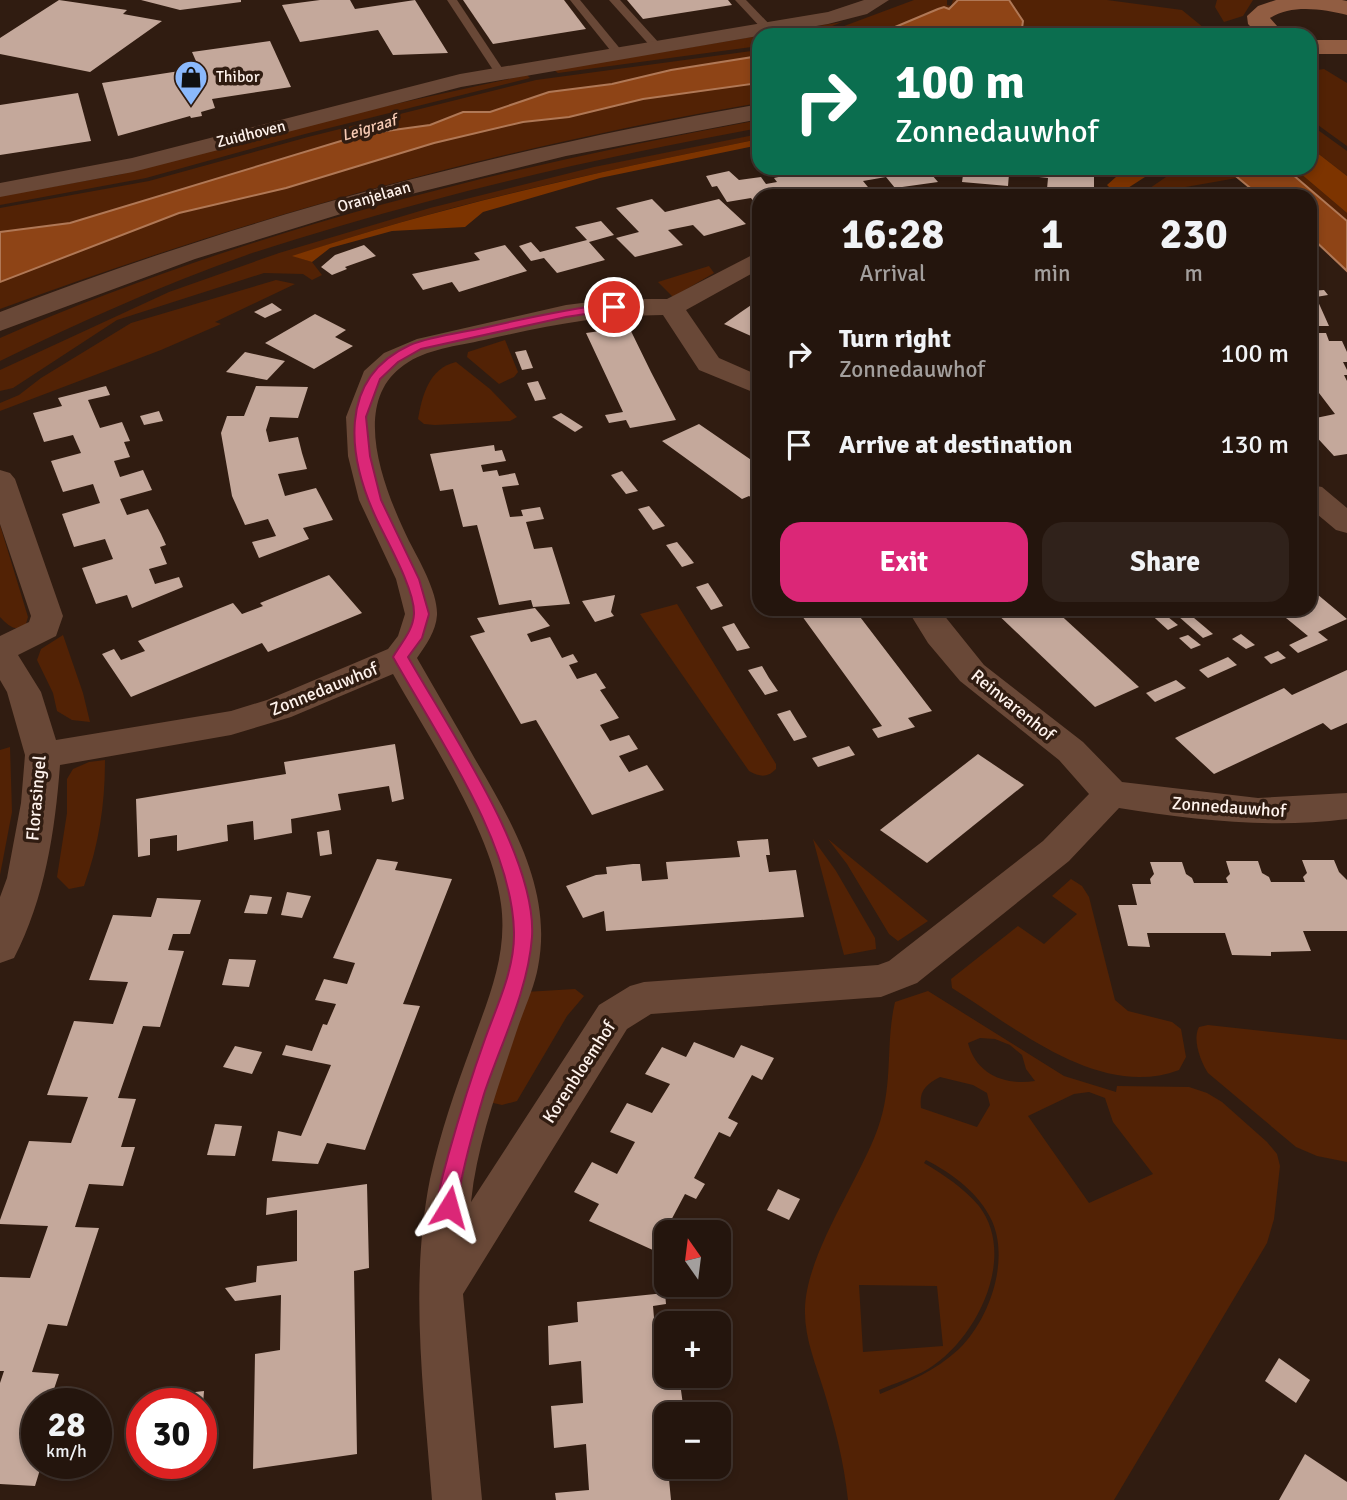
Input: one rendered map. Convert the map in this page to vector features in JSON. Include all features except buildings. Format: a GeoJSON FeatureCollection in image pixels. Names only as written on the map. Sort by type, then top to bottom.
{"type":"FeatureCollection","features":[{"type":"Feature","properties":{"kind":"main road"},"geometry":{"type":"LineString","coordinates":[[1264,28],[1259,24],[1258,16],[1272,5],[1285,1],[1310,1],[1347,8]]}},
{"type":"Feature","properties":{"kind":"main road"},"geometry":{"type":"LineString","coordinates":[[1317,47],[1347,47]]}},
{"type":"Feature","properties":{"kind":"street","name":"Zuidhoven"},"geometry":{"type":"LineString","coordinates":[[773,28],[860,10],[879,0]]}},
{"type":"Feature","properties":{"kind":"street","name":"Zuidhoven"},"geometry":{"type":"LineString","coordinates":[[0,190],[133,166],[460,81],[752,31]]}},
{"type":"Feature","properties":{"kind":"street","name":"Oranjelaan"},"geometry":{"type":"LineString","coordinates":[[0,322],[130,272],[366,199],[555,151],[752,113]]}},
{"type":"Feature","properties":{"kind":"street","name":"Zonnedauwhof"},"geometry":{"type":"LineString","coordinates":[[43,755],[231,723],[291,705],[400,657],[414,638],[421,614],[412,579],[374,500],[363,456],[360,417],[374,377],[394,359],[417,347],[566,313],[614,307],[671,307],[752,263]]}},
{"type":"Feature","properties":{"kind":"street"},"geometry":{"type":"LineString","coordinates":[[671,307],[709,364],[752,383]]}},
{"type":"Feature","properties":{"kind":"street","name":"Florasingel"},"geometry":{"type":"LineString","coordinates":[[0,479],[47,616],[44,628],[0,651],[24,692],[43,755],[39,803],[26,878],[3,935]]}},
{"type":"Feature","properties":{"kind":"street"},"geometry":{"type":"LineString","coordinates":[[1317,499],[1347,523]]}},
{"type":"Feature","properties":{"kind":"street","name":"Reinvarenhof"},"geometry":{"type":"LineString","coordinates":[[928,616],[972,673],[1071,751],[1111,794]]}},
{"type":"Feature","properties":{"kind":"street"},"geometry":{"type":"LineString","coordinates":[[400,657],[490,816],[510,864],[520,901],[523,934],[518,969],[474,1096],[452,1179],[440,1290],[457,1500]]}},
{"type":"Feature","properties":{"kind":"street","name":"Zonnedauwhof"},"geometry":{"type":"LineString","coordinates":[[1111,794],[1202,808],[1254,812],[1308,812],[1347,806]]}},
{"type":"Feature","properties":{"kind":"street","name":"Korenbloemhof"},"geometry":{"type":"LineString","coordinates":[[440,1290],[613,1017],[644,998],[881,981],[903,972],[1056,851],[1111,794]]}},
{"type":"Feature","properties":{"kind":"lane"},"geometry":{"type":"LineString","coordinates":[[452,0],[501,74]]}},
{"type":"Feature","properties":{"kind":"lane"},"geometry":{"type":"LineString","coordinates":[[575,0],[618,53]]}},
{"type":"Feature","properties":{"kind":"lane"},"geometry":{"type":"LineString","coordinates":[[614,0],[656,46]]}},
{"type":"Feature","properties":{"kind":"lane"},"geometry":{"type":"LineString","coordinates":[[740,0],[767,28]]}},
{"type":"Feature","properties":{"kind":"shaded area"},"geometry":{"type":"Polygon","coordinates":[[[914,0],[947,0],[947,5],[951,6],[953,0],[958,0],[948,9],[938,9],[893,28],[839,28],[914,0]]]}},
{"type":"Feature","properties":{"kind":"shaded area"},"geometry":{"type":"Polygon","coordinates":[[[958,0],[1009,0],[1023,21],[1022,28],[893,28],[938,9],[949,9],[958,0]]]}},
{"type":"Feature","properties":{"kind":"shaded area"},"geometry":{"type":"Polygon","coordinates":[[[1009,0],[1107,0],[1182,10],[1204,28],[1021,28],[1021,17],[1009,0]]]}},
{"type":"Feature","properties":{"kind":"shaded area"},"geometry":{"type":"Polygon","coordinates":[[[1217,0],[1253,0],[1243,16],[1224,22],[1215,7],[1217,0]]]}},
{"type":"Feature","properties":{"kind":"shaded area"},"geometry":{"type":"Polygon","coordinates":[[[842,22],[827,28],[806,28],[842,22]]]}},
{"type":"Feature","properties":{"kind":"shaded area"},"geometry":{"type":"Polygon","coordinates":[[[752,37],[752,47],[558,73],[554,70],[752,37]]]}},
{"type":"Feature","properties":{"kind":"shaded area"},"geometry":{"type":"Polygon","coordinates":[[[752,51],[752,57],[671,70],[612,84],[549,92],[490,112],[463,112],[430,125],[364,134],[70,223],[0,232],[0,208],[149,181],[308,137],[536,80],[752,51]]]}},
{"type":"Feature","properties":{"kind":"shaded area"},"geometry":{"type":"Polygon","coordinates":[[[752,57],[752,84],[643,99],[569,117],[523,122],[434,143],[286,188],[179,213],[0,282],[0,232],[70,223],[364,134],[430,125],[463,112],[490,112],[549,92],[612,84],[671,70],[752,57]]]}},
{"type":"Feature","properties":{"kind":"shaded area"},"geometry":{"type":"Polygon","coordinates":[[[1324,69],[1347,83],[1347,146],[1317,124],[1317,70],[1324,69]]]}},
{"type":"Feature","properties":{"kind":"shaded area"},"geometry":{"type":"Polygon","coordinates":[[[527,75],[530,78],[305,134],[146,178],[0,205],[0,196],[118,175],[368,110],[527,75]]]}},
{"type":"Feature","properties":{"kind":"shaded area"},"geometry":{"type":"Polygon","coordinates":[[[752,84],[752,104],[566,141],[375,188],[186,245],[0,309],[0,282],[179,213],[281,189],[434,143],[514,124],[563,118],[643,99],[752,84]]]}},
{"type":"Feature","properties":{"kind":"shaded area"},"geometry":{"type":"Polygon","coordinates":[[[752,121],[752,129],[496,184],[392,211],[268,248],[151,292],[0,361],[0,338],[91,300],[184,266],[373,207],[565,159],[752,121]]]}},
{"type":"Feature","properties":{"kind":"shaded area"},"geometry":{"type":"Polygon","coordinates":[[[1317,129],[1347,151],[1347,176],[1317,153],[1317,129]]]}},
{"type":"Feature","properties":{"kind":"shaded area"},"geometry":{"type":"Polygon","coordinates":[[[752,135],[752,140],[583,176],[408,220],[294,256],[312,262],[322,275],[312,280],[303,274],[264,273],[117,320],[13,388],[0,391],[0,370],[169,292],[279,253],[430,208],[594,167],[752,135]]]}},
{"type":"Feature","properties":{"kind":"shaded area"},"geometry":{"type":"Polygon","coordinates":[[[752,141],[752,146],[600,178],[483,212],[465,227],[392,231],[330,248],[312,262],[292,256],[407,221],[583,177],[752,141]]]}},
{"type":"Feature","properties":{"kind":"shaded area"},"geometry":{"type":"Polygon","coordinates":[[[1317,153],[1347,176],[1347,213],[1302,175],[1317,175],[1317,153]]]}},
{"type":"Feature","properties":{"kind":"shaded area"},"geometry":{"type":"Polygon","coordinates":[[[1118,175],[1148,175],[1126,189],[1111,189],[1107,185],[1118,175]]]}},
{"type":"Feature","properties":{"kind":"shaded area"},"geometry":{"type":"Polygon","coordinates":[[[1169,175],[1234,175],[1237,178],[1174,189],[1149,189],[1169,175]]]}},
{"type":"Feature","properties":{"kind":"shaded area"},"geometry":{"type":"Polygon","coordinates":[[[1234,175],[1293,175],[1310,189],[1252,189],[1234,175]]]}},
{"type":"Feature","properties":{"kind":"shaded area"},"geometry":{"type":"Polygon","coordinates":[[[1293,175],[1302,175],[1347,213],[1347,221],[1317,195],[1317,189],[1310,189],[1293,175]]]}},
{"type":"Feature","properties":{"kind":"shaded area"},"geometry":{"type":"Polygon","coordinates":[[[1317,195],[1347,221],[1347,271],[1317,243],[1317,195]]]}},
{"type":"Feature","properties":{"kind":"shaded area"},"geometry":{"type":"Polygon","coordinates":[[[709,266],[714,273],[673,297],[658,282],[709,266]]]}},
{"type":"Feature","properties":{"kind":"shaded area"},"geometry":{"type":"Polygon","coordinates":[[[276,280],[295,284],[215,322],[221,324],[161,350],[0,411],[0,403],[19,395],[41,378],[131,323],[276,280]]]}},
{"type":"Feature","properties":{"kind":"shaded area"},"geometry":{"type":"Polygon","coordinates":[[[505,340],[518,372],[499,384],[467,357],[468,352],[505,340]]]}},
{"type":"Feature","properties":{"kind":"shaded area"},"geometry":{"type":"Polygon","coordinates":[[[456,362],[490,389],[517,417],[510,421],[435,425],[424,424],[418,419],[428,384],[439,370],[456,362]]]}},
{"type":"Feature","properties":{"kind":"shaded area"},"geometry":{"type":"Polygon","coordinates":[[[0,525],[28,617],[25,627],[21,628],[11,626],[0,617],[0,525]]]}},
{"type":"Feature","properties":{"kind":"shaded area"},"geometry":{"type":"Polygon","coordinates":[[[677,604],[776,764],[776,769],[770,774],[760,775],[749,771],[640,614],[677,604]]]}},
{"type":"Feature","properties":{"kind":"shaded area"},"geometry":{"type":"Polygon","coordinates":[[[63,635],[90,722],[72,720],[57,711],[53,693],[37,660],[41,649],[63,635]]]}},
{"type":"Feature","properties":{"kind":"shaded area"},"geometry":{"type":"Polygon","coordinates":[[[10,747],[12,812],[0,875],[0,750],[10,747]]]}},
{"type":"Feature","properties":{"kind":"shaded area"},"geometry":{"type":"Polygon","coordinates":[[[105,760],[104,793],[94,855],[84,886],[69,889],[57,877],[67,813],[67,779],[73,769],[89,762],[105,760]]]}},
{"type":"Feature","properties":{"kind":"shaded area"},"geometry":{"type":"Polygon","coordinates":[[[813,839],[836,871],[875,938],[876,949],[844,955],[813,839]]]}},
{"type":"Feature","properties":{"kind":"shaded area"},"geometry":{"type":"Polygon","coordinates":[[[828,839],[928,921],[898,941],[889,934],[847,864],[828,839]]]}},
{"type":"Feature","properties":{"kind":"shaded area"},"geometry":{"type":"Polygon","coordinates":[[[1071,879],[1082,886],[1089,897],[1115,1000],[1128,1011],[1172,1022],[1181,1029],[1186,1057],[1179,1070],[1149,1077],[1119,1075],[1089,1068],[1031,1039],[952,988],[951,979],[1018,926],[1044,944],[1077,914],[1052,896],[1071,879]]]}},
{"type":"Feature","properties":{"kind":"shaded area"},"geometry":{"type":"Polygon","coordinates":[[[575,989],[584,996],[567,1016],[517,1101],[502,1105],[489,1102],[525,992],[575,989]]]}},
{"type":"Feature","properties":{"kind":"shaded area"},"geometry":{"type":"Polygon","coordinates":[[[928,991],[1064,1076],[1116,1092],[1117,1086],[1189,1087],[1207,1093],[1222,1102],[1277,1154],[1280,1166],[1274,1219],[1267,1243],[1114,1500],[848,1500],[835,1431],[808,1340],[805,1309],[814,1265],[869,1149],[883,1111],[895,1002],[928,991]],[[980,1038],[968,1043],[978,1063],[993,1076],[1013,1082],[1035,1081],[1026,1069],[1022,1055],[1010,1045],[995,1039],[980,1038]],[[940,1077],[922,1093],[921,1108],[977,1127],[990,1105],[987,1093],[973,1085],[940,1077]],[[1089,1092],[1074,1094],[1028,1116],[1089,1203],[1153,1174],[1113,1122],[1105,1098],[1089,1092]],[[926,1160],[924,1163],[973,1199],[990,1226],[994,1249],[993,1272],[986,1296],[976,1318],[946,1356],[928,1369],[879,1390],[880,1394],[931,1370],[959,1349],[979,1322],[993,1289],[999,1254],[997,1237],[987,1211],[964,1185],[926,1160]],[[859,1285],[863,1352],[943,1346],[937,1286],[859,1285]]]}},
{"type":"Feature","properties":{"kind":"shaded area"},"geometry":{"type":"Polygon","coordinates":[[[1208,1025],[1347,1040],[1347,1162],[1317,1156],[1296,1147],[1208,1073],[1200,1057],[1196,1038],[1199,1027],[1208,1025]]]}},
{"type":"Feature","properties":{"kind":"place","name":"Thibor"},"geometry":{"type":"Point","coordinates":[191,107]}},
{"type":"Feature","properties":{"kind":"route"},"geometry":{"type":"LineString","coordinates":[[449,1207],[452,1179],[474,1096],[518,969],[523,934],[520,901],[510,864],[490,816],[400,657],[414,638],[421,614],[412,579],[374,500],[363,456],[360,417],[374,377],[394,359],[417,347],[566,313],[614,307]]}},
{"type":"Feature","properties":{"kind":"water label","name":"Leigraaf"},"geometry":{"type":"Point","coordinates":[369,128]}}]}
